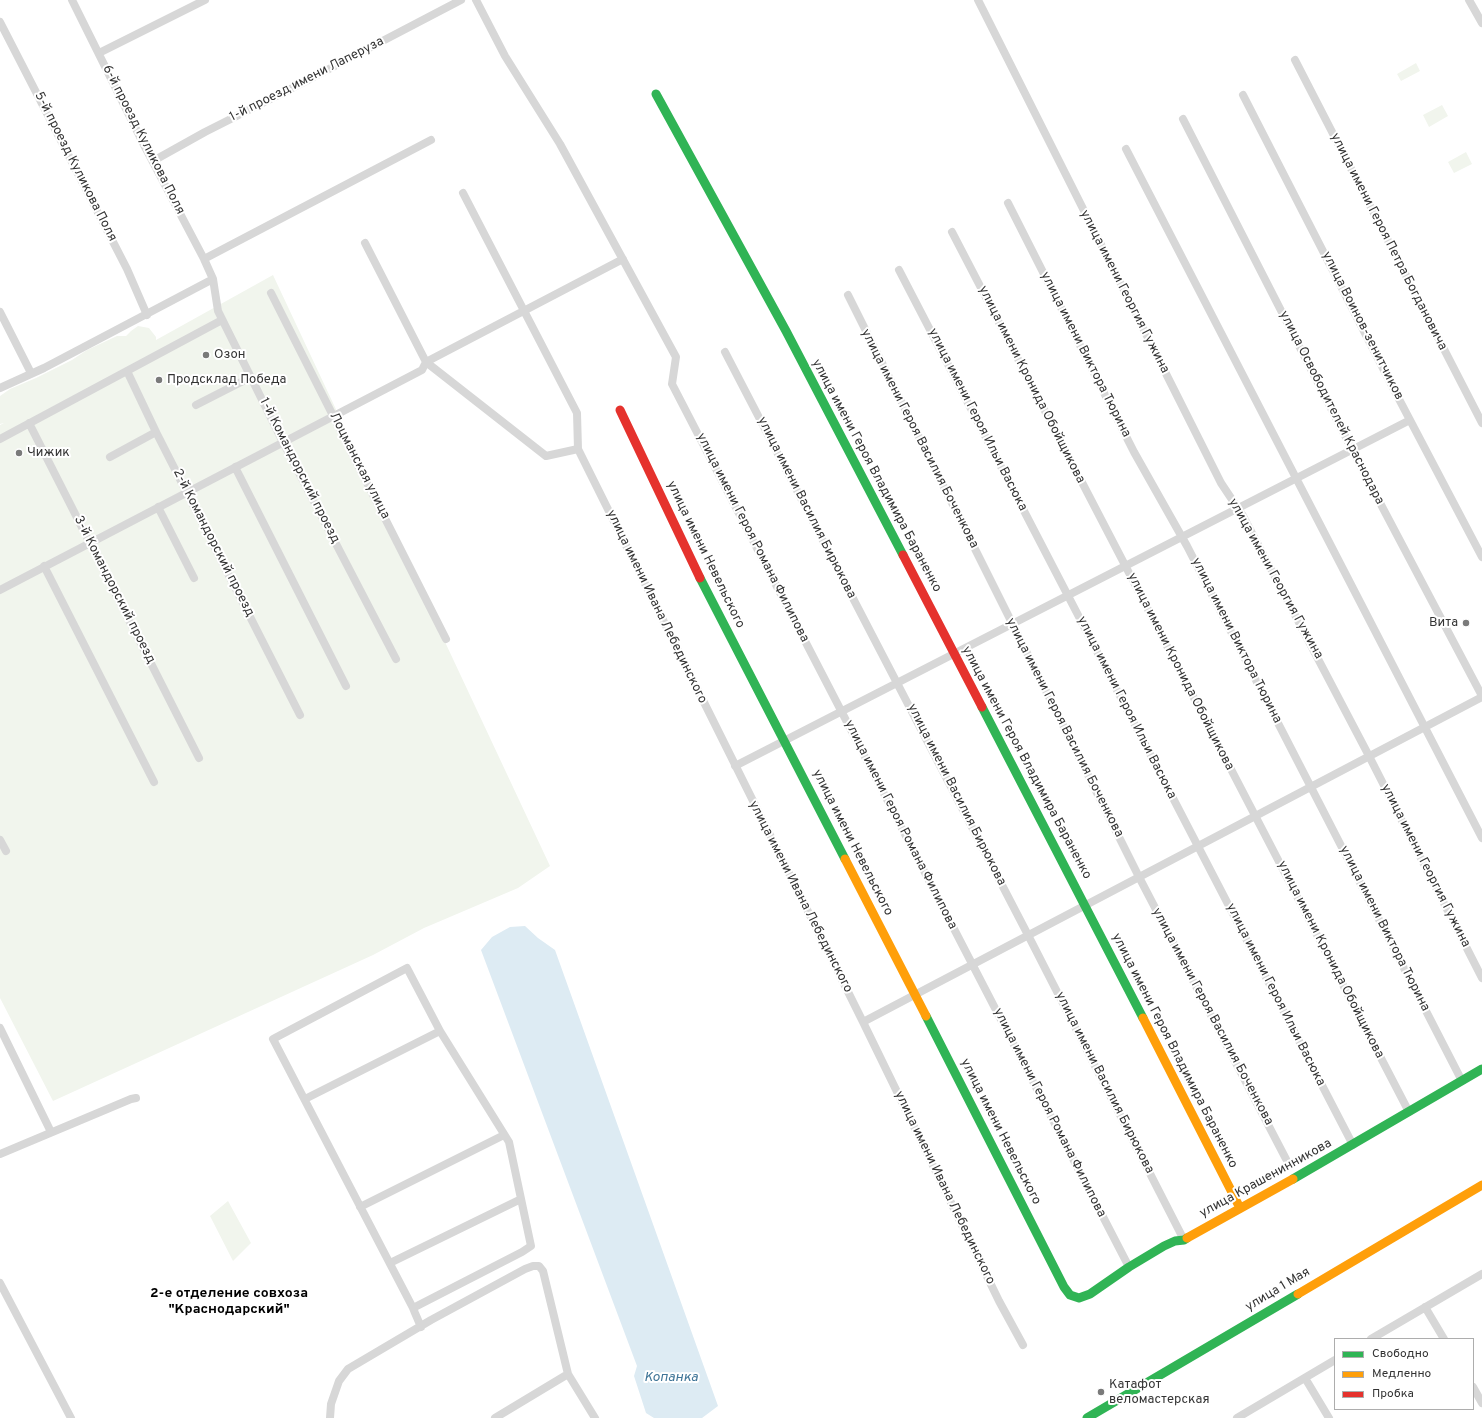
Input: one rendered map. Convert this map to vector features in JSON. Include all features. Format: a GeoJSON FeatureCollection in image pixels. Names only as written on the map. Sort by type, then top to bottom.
{"type":"FeatureCollection","features":[{"type":"Feature","properties":{"kind":"street","name":"6-й проезд Куликова Поля"},"geometry":{"type":"LineString","coordinates":[[72,0],[214,279]]}},
{"type":"Feature","properties":{"kind":"street"},"geometry":{"type":"LineString","coordinates":[[99,53],[205,0]]}},
{"type":"Feature","properties":{"kind":"street","name":"1-й проезд имени Лаперуза"},"geometry":{"type":"LineString","coordinates":[[153,161],[205,132],[461,0]]}},
{"type":"Feature","properties":{"kind":"street"},"geometry":{"type":"LineString","coordinates":[[0,590],[422,370],[426,362],[525,312],[623,259],[560,144],[505,56],[476,0]]}},
{"type":"Feature","properties":{"kind":"street","name":"улица имени Георгия Гужина"},"geometry":{"type":"LineString","coordinates":[[978,0],[1221,484],[1238,508],[1369,756],[1482,978]]}},
{"type":"Feature","properties":{"kind":"street"},"geometry":{"type":"LineString","coordinates":[[1469,0],[1482,24]]}},
{"type":"Feature","properties":{"kind":"street","name":"5-й проезд Куликова Поля"},"geometry":{"type":"LineString","coordinates":[[0,22],[127,269],[146,314]]}},
{"type":"Feature","properties":{"kind":"street","name":"улица имени Героя Петра Богдановича"},"geometry":{"type":"LineString","coordinates":[[1295,60],[1482,423]]}},
{"type":"Feature","properties":{"kind":"street","name":"улица имени Героя Владимира Бараненко"},"geometry":{"type":"LineString","coordinates":[[656,94],[786,331],[1085,905],[1240,1208]]}},
{"type":"Feature","properties":{"kind":"street","name":"улица Воинов-зенитчиков"},"geometry":{"type":"LineString","coordinates":[[1243,95],[1482,557]]}},
{"type":"Feature","properties":{"kind":"street","name":"улица Освободителей Краснодара"},"geometry":{"type":"LineString","coordinates":[[1183,119],[1352,450],[1482,696]]}},
{"type":"Feature","properties":{"kind":"street"},"geometry":{"type":"LineString","coordinates":[[204,259],[431,140]]}},
{"type":"Feature","properties":{"kind":"street"},"geometry":{"type":"LineString","coordinates":[[1126,149],[1482,838]]}},
{"type":"Feature","properties":{"kind":"street"},"geometry":{"type":"LineString","coordinates":[[365,243],[426,362],[546,456],[578,449],[577,413],[463,193]]}},
{"type":"Feature","properties":{"kind":"street","name":"улица имени Виктора Тюрина"},"geometry":{"type":"LineString","coordinates":[[1008,203],[1134,452],[1182,537],[1462,1081]]}},
{"type":"Feature","properties":{"kind":"street","name":"улица имени Кронида Обойщикова"},"geometry":{"type":"LineString","coordinates":[[952,232],[1409,1112]]}},
{"type":"Feature","properties":{"kind":"street","name":"улица имени Героя Романа Филипова"},"geometry":{"type":"LineString","coordinates":[[623,259],[676,356],[672,384],[1129,1267]]}},
{"type":"Feature","properties":{"kind":"street","name":"улица имени Героя Ильи Васюка"},"geometry":{"type":"LineString","coordinates":[[899,270],[1353,1145]]}},
{"type":"Feature","properties":{"kind":"street"},"geometry":{"type":"LineString","coordinates":[[0,388],[214,279]]}},
{"type":"Feature","properties":{"kind":"street","name":"1-й Командорский проезд"},"geometry":{"type":"LineString","coordinates":[[214,279],[218,311],[222,320],[283,442],[396,659]]}},
{"type":"Feature","properties":{"kind":"street","name":"Лоцманская улица"},"geometry":{"type":"LineString","coordinates":[[271,293],[446,639]]}},
{"type":"Feature","properties":{"kind":"street","name":"улица имени Героя Василия Боченкова"},"geometry":{"type":"LineString","coordinates":[[848,295],[1138,877],[1286,1159]]}},
{"type":"Feature","properties":{"kind":"street"},"geometry":{"type":"LineString","coordinates":[[0,312],[31,373]]}},
{"type":"Feature","properties":{"kind":"street"},"geometry":{"type":"LineString","coordinates":[[0,439],[222,320]]}},
{"type":"Feature","properties":{"kind":"street","name":"улица имени Василия Бирюкова"},"geometry":{"type":"LineString","coordinates":[[725,352],[1028,935],[1184,1240]]}},
{"type":"Feature","properties":{"kind":"street","name":"2-й Командорский проезд"},"geometry":{"type":"LineString","coordinates":[[127,371],[156,432],[300,715]]}},
{"type":"Feature","properties":{"kind":"street"},"geometry":{"type":"LineString","coordinates":[[196,405],[251,377]]}},
{"type":"Feature","properties":{"kind":"street","name":"улица имени Невельского"},"geometry":{"type":"LineString","coordinates":[[620,410],[698,576],[916,994],[1064,1287]]}},
{"type":"Feature","properties":{"kind":"street"},"geometry":{"type":"LineString","coordinates":[[735,766],[1410,420]]}},
{"type":"Feature","properties":{"kind":"street","name":"3-й Командорский проезд"},"geometry":{"type":"LineString","coordinates":[[29,423],[199,758]]}},
{"type":"Feature","properties":{"kind":"street"},"geometry":{"type":"LineString","coordinates":[[110,457],[156,432]]}},
{"type":"Feature","properties":{"kind":"street","name":"улица имени Ивана Лебединского"},"geometry":{"type":"LineString","coordinates":[[578,449],[999,1301],[1023,1345]]}},
{"type":"Feature","properties":{"kind":"street"},"geometry":{"type":"LineString","coordinates":[[235,467],[346,686]]}},
{"type":"Feature","properties":{"kind":"street"},"geometry":{"type":"LineString","coordinates":[[158,507],[194,578]]}},
{"type":"Feature","properties":{"kind":"street"},"geometry":{"type":"LineString","coordinates":[[44,566],[154,782]]}},
{"type":"Feature","properties":{"kind":"street"},"geometry":{"type":"LineString","coordinates":[[862,1022],[1482,696]]}},
{"type":"Feature","properties":{"kind":"street"},"geometry":{"type":"LineString","coordinates":[[0,840],[6,851]]}},
{"type":"Feature","properties":{"kind":"street"},"geometry":{"type":"LineString","coordinates":[[413,1308],[531,1246],[509,1142],[440,1031],[407,968],[273,1039],[390,1263],[421,1327]]}},
{"type":"Feature","properties":{"kind":"street"},"geometry":{"type":"LineString","coordinates":[[0,1028],[51,1132]]}},
{"type":"Feature","properties":{"kind":"street"},"geometry":{"type":"LineString","coordinates":[[304,1099],[440,1031]]}},
{"type":"Feature","properties":{"kind":"street","name":"улица Крашенинникова"},"geometry":{"type":"LineString","coordinates":[[1064,1287],[1067,1292],[1075,1297],[1085,1297],[1129,1267],[1164,1246],[1175,1241],[1184,1240],[1353,1145],[1482,1069]]}},
{"type":"Feature","properties":{"kind":"street"},"geometry":{"type":"LineString","coordinates":[[0,1154],[136,1098]]}},
{"type":"Feature","properties":{"kind":"street"},"geometry":{"type":"LineString","coordinates":[[360,1207],[504,1135]]}},
{"type":"Feature","properties":{"kind":"street","name":"улица 1 Мая"},"geometry":{"type":"LineString","coordinates":[[1087,1418],[1482,1185]]}},
{"type":"Feature","properties":{"kind":"street"},"geometry":{"type":"LineString","coordinates":[[390,1263],[521,1199]]}},
{"type":"Feature","properties":{"kind":"street"},"geometry":{"type":"LineString","coordinates":[[330,1418],[331,1404],[339,1381],[348,1369],[525,1269],[533,1266],[538,1266],[543,1271],[546,1280],[568,1374],[595,1418]]}},
{"type":"Feature","properties":{"kind":"street"},"geometry":{"type":"LineString","coordinates":[[1373,1338],[1482,1274]]}},
{"type":"Feature","properties":{"kind":"street"},"geometry":{"type":"LineString","coordinates":[[0,1283],[70,1418]]}},
{"type":"Feature","properties":{"kind":"street"},"geometry":{"type":"LineString","coordinates":[[0,1303],[8,1299]]}},
{"type":"Feature","properties":{"kind":"street"},"geometry":{"type":"LineString","coordinates":[[1425,1307],[1443,1338]]}},
{"type":"Feature","properties":{"kind":"street"},"geometry":{"type":"LineString","coordinates":[[1237,1418],[1334,1361]]}},
{"type":"Feature","properties":{"kind":"street"},"geometry":{"type":"LineString","coordinates":[[495,1418],[568,1374]]}},
{"type":"Feature","properties":{"kind":"street"},"geometry":{"type":"LineString","coordinates":[[1304,1378],[1329,1418]]}},
{"type":"Feature","properties":{"kind":"street"},"geometry":{"type":"LineString","coordinates":[[1474,1389],[1482,1402]]}},
{"type":"Feature","properties":{"kind":"shaded area"},"geometry":{"type":"Polygon","coordinates":[[[1416,63],[1420,71],[1401,81],[1397,74],[1416,63]]]}},
{"type":"Feature","properties":{"kind":"shaded area"},"geometry":{"type":"Polygon","coordinates":[[[1442,105],[1448,116],[1429,127],[1423,115],[1442,105]]]}},
{"type":"Feature","properties":{"kind":"shaded area"},"geometry":{"type":"Polygon","coordinates":[[[1466,152],[1472,164],[1454,173],[1448,162],[1466,152]]]}},
{"type":"Feature","properties":{"kind":"shaded area"},"geometry":{"type":"Polygon","coordinates":[[[273,275],[550,866],[518,888],[424,928],[373,955],[53,1101],[0,998],[0,425],[4,423],[0,424],[0,396],[10,389],[72,360],[87,350],[117,336],[126,336],[138,326],[149,328],[156,337],[156,340],[273,275]]]}},
{"type":"Feature","properties":{"kind":"shaded area"},"geometry":{"type":"Polygon","coordinates":[[[228,1201],[251,1243],[233,1261],[210,1216],[228,1201]]]}},
{"type":"Feature","properties":{"kind":"water","name":"Копанка"},"geometry":{"type":"Polygon","coordinates":[[[525,926],[538,938],[555,950],[718,1406],[702,1418],[654,1418],[646,1413],[634,1376],[637,1366],[481,950],[492,937],[510,927],[525,926]]]}},
{"type":"Feature","properties":{"kind":"traffic: fast"},"geometry":{"type":"LineString","coordinates":[[656,94],[786,331],[903,555]]}},
{"type":"Feature","properties":{"kind":"traffic: fast"},"geometry":{"type":"LineString","coordinates":[[700,578],[845,859]]}},
{"type":"Feature","properties":{"kind":"traffic: fast"},"geometry":{"type":"LineString","coordinates":[[982,707],[1143,1018]]}},
{"type":"Feature","properties":{"kind":"traffic: fast"},"geometry":{"type":"LineString","coordinates":[[926,1016],[1064,1287],[1070,1295],[1079,1298],[1090,1294],[1129,1267],[1164,1246],[1187,1238]]}},
{"type":"Feature","properties":{"kind":"traffic: fast"},"geometry":{"type":"LineString","coordinates":[[1293,1179],[1482,1069]]}},
{"type":"Feature","properties":{"kind":"traffic: fast"},"geometry":{"type":"LineString","coordinates":[[1087,1418],[1298,1294]]}},
{"type":"Feature","properties":{"kind":"traffic: slow"},"geometry":{"type":"LineString","coordinates":[[845,859],[926,1016]]}},
{"type":"Feature","properties":{"kind":"traffic: slow"},"geometry":{"type":"LineString","coordinates":[[1143,1018],[1240,1208]]}},
{"type":"Feature","properties":{"kind":"traffic: slow"},"geometry":{"type":"LineString","coordinates":[[1187,1238],[1293,1179]]}},
{"type":"Feature","properties":{"kind":"traffic: slow"},"geometry":{"type":"LineString","coordinates":[[1298,1294],[1482,1185]]}},
{"type":"Feature","properties":{"kind":"traffic: jam"},"geometry":{"type":"LineString","coordinates":[[620,410],[700,578]]}},
{"type":"Feature","properties":{"kind":"traffic: jam"},"geometry":{"type":"LineString","coordinates":[[903,555],[982,707]]}},
{"type":"Feature","properties":{"kind":"place","name":"Озон"},"geometry":{"type":"Point","coordinates":[206,355]}},
{"type":"Feature","properties":{"kind":"place","name":"Продсклад Победа"},"geometry":{"type":"Point","coordinates":[159,380]}},
{"type":"Feature","properties":{"kind":"place","name":"Чижик"},"geometry":{"type":"Point","coordinates":[19,453]}},
{"type":"Feature","properties":{"kind":"place","name":"Вита"},"geometry":{"type":"Point","coordinates":[1466,623]}},
{"type":"Feature","properties":{"kind":"place","name":"Катафот веломастерская"},"geometry":{"type":"Point","coordinates":[1101,1392]}},
{"type":"Feature","properties":{"kind":"district","name":"2-е отделение совхоза \"Краснодарский\""},"geometry":{"type":"Point","coordinates":[229,1302]}}]}
